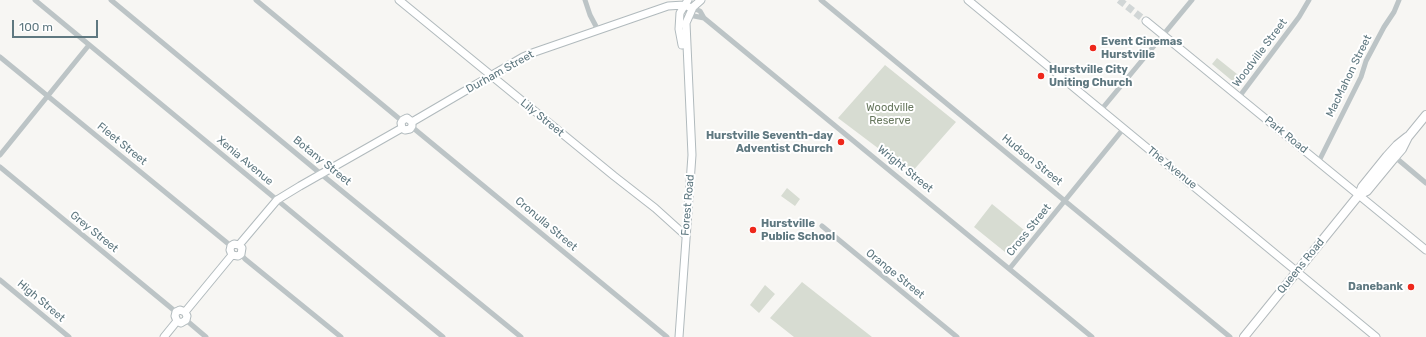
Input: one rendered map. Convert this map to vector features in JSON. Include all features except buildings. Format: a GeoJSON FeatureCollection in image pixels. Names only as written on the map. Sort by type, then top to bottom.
{"type":"FeatureCollection","features":[{"type":"Feature","properties":{"kind":"main road","name":"Queens Road"},"geometry":{"type":"LineString","coordinates":[[1359,195],[1367,191],[1402,149],[1408,137],[1426,115]]}},
{"type":"Feature","properties":{"kind":"main road","name":"Queens Road"},"geometry":{"type":"LineString","coordinates":[[1244,337],[1359,195],[1362,187],[1387,156],[1397,145],[1408,137]]}},
{"type":"Feature","properties":{"kind":"street","name":"Xenia Avenue"},"geometry":{"type":"LineString","coordinates":[[35,0],[443,337]]}},
{"type":"Feature","properties":{"kind":"street","name":"Botany Street"},"geometry":{"type":"LineString","coordinates":[[111,0],[521,337]]}},
{"type":"Feature","properties":{"kind":"street"},"geometry":{"type":"LineString","coordinates":[[256,0],[402,124],[407,130],[412,125]]}},
{"type":"Feature","properties":{"kind":"street","name":"Lily Street"},"geometry":{"type":"LineString","coordinates":[[399,0],[655,208],[686,235]]}},
{"type":"Feature","properties":{"kind":"street"},"geometry":{"type":"LineString","coordinates":[[586,0],[590,15],[598,30]]}},
{"type":"Feature","properties":{"kind":"street"},"geometry":{"type":"LineString","coordinates":[[659,8],[680,13],[691,11],[701,0]]}},
{"type":"Feature","properties":{"kind":"street","name":"Hudson Street"},"geometry":{"type":"LineString","coordinates":[[821,0],[1230,337]]}},
{"type":"Feature","properties":{"kind":"street","name":"The Avenue"},"geometry":{"type":"LineString","coordinates":[[968,0],[1376,337]]}},
{"type":"Feature","properties":{"kind":"street"},"geometry":{"type":"LineString","coordinates":[[1101,110],[1192,0]]}},
{"type":"Feature","properties":{"kind":"street","name":"Woodville Street"},"geometry":{"type":"LineString","coordinates":[[1239,97],[1310,0]]}},
{"type":"Feature","properties":{"kind":"street","name":"MacMahon Street"},"geometry":{"type":"LineString","coordinates":[[1319,161],[1361,77],[1370,54],[1384,26],[1400,0]]}},
{"type":"Feature","properties":{"kind":"street"},"geometry":{"type":"LineString","coordinates":[[686,2],[691,11]]}},
{"type":"Feature","properties":{"kind":"street","name":"Durham Street"},"geometry":{"type":"LineString","coordinates":[[412,125],[529,55],[659,8],[686,2]]}},
{"type":"Feature","properties":{"kind":"street","name":"Forest Road"},"geometry":{"type":"LineString","coordinates":[[686,2],[680,13],[679,29],[687,73]]}},
{"type":"Feature","properties":{"kind":"street","name":"Wright Street"},"geometry":{"type":"LineString","coordinates":[[691,11],[704,18],[1010,268],[1092,337]]}},
{"type":"Feature","properties":{"kind":"street","name":"Forest Road"},"geometry":{"type":"LineString","coordinates":[[679,337],[692,154],[685,31],[686,23],[691,11]]}},
{"type":"Feature","properties":{"kind":"street","name":"Park Road"},"geometry":{"type":"LineString","coordinates":[[1146,21],[1426,250]]}},
{"type":"Feature","properties":{"kind":"street"},"geometry":{"type":"LineString","coordinates":[[0,155],[90,45]]}},
{"type":"Feature","properties":{"kind":"street","name":"Fleet Street"},"geometry":{"type":"LineString","coordinates":[[0,57],[231,246]]}},
{"type":"Feature","properties":{"kind":"street"},"geometry":{"type":"LineString","coordinates":[[239,245],[277,200],[402,124]]}},
{"type":"Feature","properties":{"kind":"street","name":"Cronulla Street"},"geometry":{"type":"LineString","coordinates":[[412,125],[668,337]]}},
{"type":"Feature","properties":{"kind":"street","name":"Cross Street"},"geometry":{"type":"LineString","coordinates":[[1010,268],[1124,128]]}},
{"type":"Feature","properties":{"kind":"street"},"geometry":{"type":"LineString","coordinates":[[1395,157],[1426,183]]}},
{"type":"Feature","properties":{"kind":"street","name":"Grey Street"},"geometry":{"type":"LineString","coordinates":[[0,167],[176,312]]}},
{"type":"Feature","properties":{"kind":"street","name":"Orange Street"},"geometry":{"type":"LineString","coordinates":[[822,226],[957,337]]}},
{"type":"Feature","properties":{"kind":"street"},"geometry":{"type":"LineString","coordinates":[[232,255],[230,250],[231,246],[234,244],[239,245]]}},
{"type":"Feature","properties":{"kind":"street"},"geometry":{"type":"LineString","coordinates":[[239,245],[242,248],[241,254],[245,259],[341,337]]}},
{"type":"Feature","properties":{"kind":"street"},"geometry":{"type":"LineString","coordinates":[[232,255],[236,257],[241,254]]}},
{"type":"Feature","properties":{"kind":"street"},"geometry":{"type":"LineString","coordinates":[[185,312],[232,255]]}},
{"type":"Feature","properties":{"kind":"street","name":"High Street"},"geometry":{"type":"LineString","coordinates":[[0,280],[69,337]]}},
{"type":"Feature","properties":{"kind":"street"},"geometry":{"type":"LineString","coordinates":[[177,322],[175,316],[176,312],[180,310],[185,312]]}},
{"type":"Feature","properties":{"kind":"street"},"geometry":{"type":"LineString","coordinates":[[185,312],[187,316],[186,320]]}},
{"type":"Feature","properties":{"kind":"street"},"geometry":{"type":"LineString","coordinates":[[164,337],[177,322],[181,323],[186,320]]}},
{"type":"Feature","properties":{"kind":"street"},"geometry":{"type":"LineString","coordinates":[[186,320],[206,337]]}},
{"type":"Feature","properties":{"kind":"green space"},"geometry":{"type":"Polygon","coordinates":[[[1217,58],[1242,78],[1238,83],[1236,84],[1212,64],[1217,58]]]}},
{"type":"Feature","properties":{"kind":"green space","name":"Woodville Reserve"},"geometry":{"type":"Polygon","coordinates":[[[885,65],[956,122],[911,173],[838,118],[885,65]]]}},
{"type":"Feature","properties":{"kind":"green space"},"geometry":{"type":"Polygon","coordinates":[[[787,188],[800,199],[795,206],[781,196],[787,188]]]}},
{"type":"Feature","properties":{"kind":"green space"},"geometry":{"type":"Polygon","coordinates":[[[992,204],[1024,230],[1005,252],[974,227],[992,204]]]}},
{"type":"Feature","properties":{"kind":"green space"},"geometry":{"type":"Polygon","coordinates":[[[802,282],[872,337],[794,337],[770,318],[802,282]]]}},
{"type":"Feature","properties":{"kind":"green space"},"geometry":{"type":"Polygon","coordinates":[[[765,285],[775,294],[759,313],[750,305],[765,285]]]}},
{"type":"Feature","properties":{"kind":"tunnel"},"geometry":{"type":"LineString","coordinates":[[1119,0],[1146,21]]}},
{"type":"Feature","properties":{"kind":"place","name":"Event Cinemas Hurstville"},"geometry":{"type":"Point","coordinates":[1093,48]}},
{"type":"Feature","properties":{"kind":"place","name":"Hurstville City Uniting Church"},"geometry":{"type":"Point","coordinates":[1041,76]}},
{"type":"Feature","properties":{"kind":"place","name":"Hurstville Seventh-day Adventist Church"},"geometry":{"type":"Point","coordinates":[841,142]}},
{"type":"Feature","properties":{"kind":"place","name":"Hurstville Public School"},"geometry":{"type":"Point","coordinates":[753,230]}},
{"type":"Feature","properties":{"kind":"place","name":"Danebank"},"geometry":{"type":"Point","coordinates":[1411,287]}}]}
